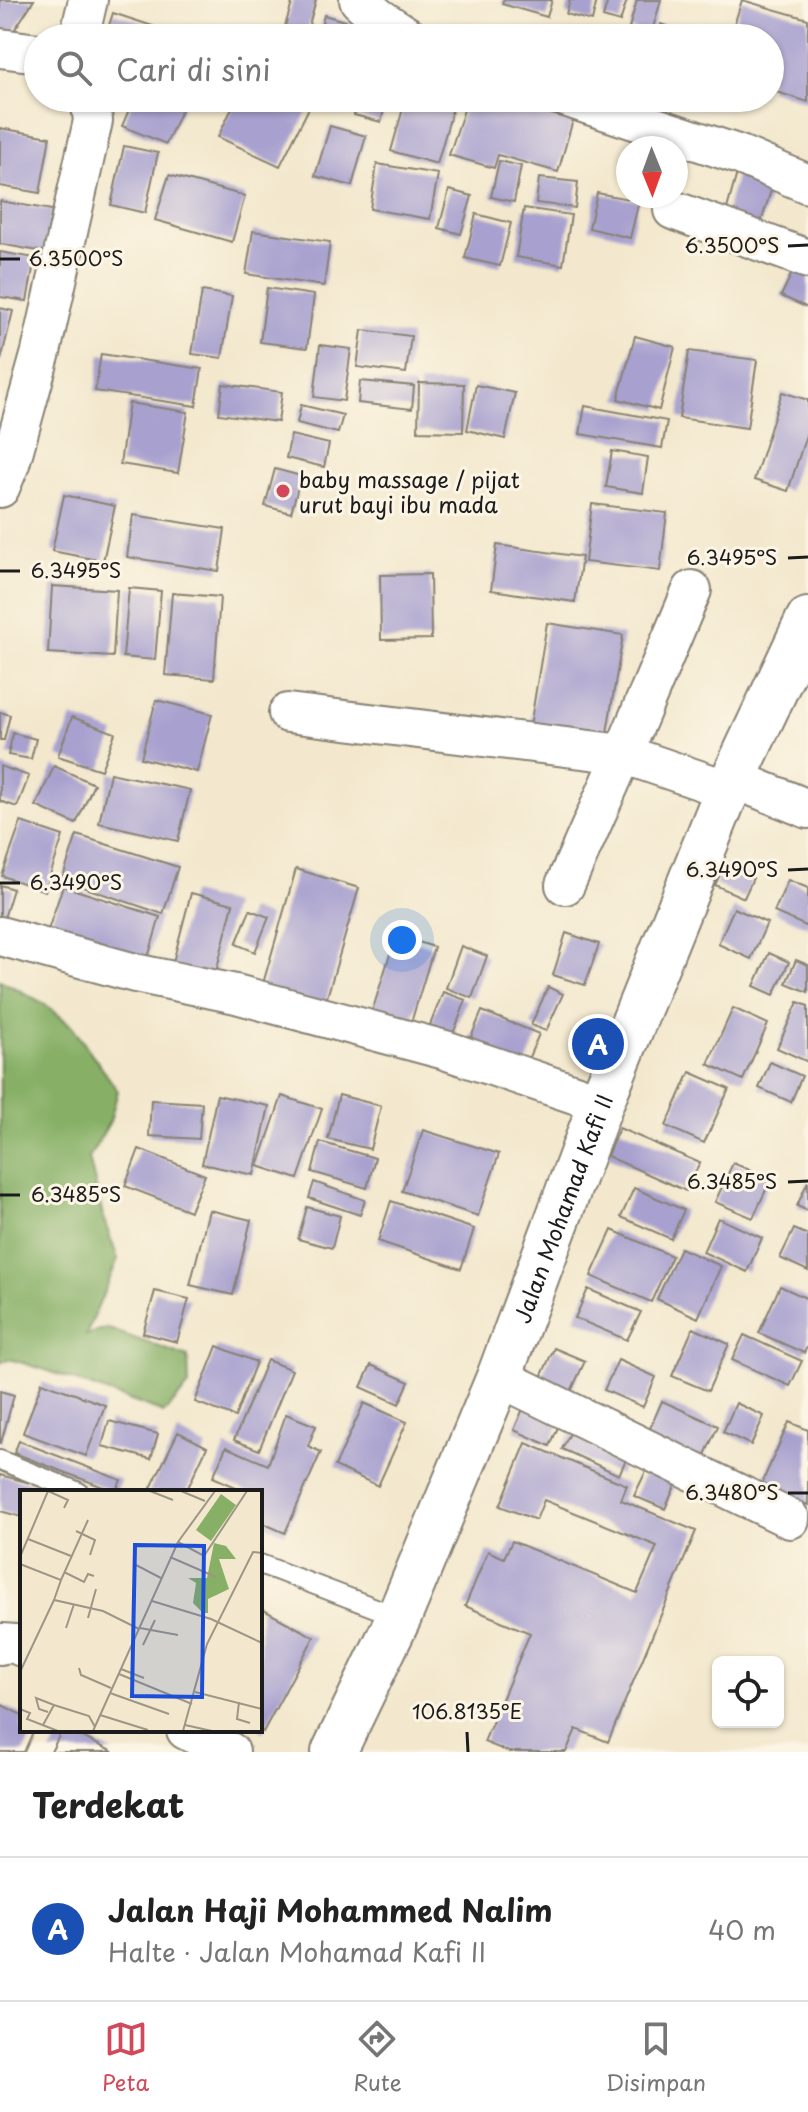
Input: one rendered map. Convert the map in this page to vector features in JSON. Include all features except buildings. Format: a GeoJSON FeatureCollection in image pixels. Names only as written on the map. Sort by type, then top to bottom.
{"type":"FeatureCollection","features":[{"type":"Feature","properties":{"kind":"main road","name":"Jalan Mohamad Kafi II"},"geometry":{"type":"LineString","coordinates":[[334,1752],[387,1612],[499,1377],[590,1099],[723,784],[808,620]]}},
{"type":"Feature","properties":{"kind":"street"},"geometry":{"type":"LineString","coordinates":[[82,24],[88,0]]}},
{"type":"Feature","properties":{"kind":"street"},"geometry":{"type":"LineString","coordinates":[[359,0],[389,24]]}},
{"type":"Feature","properties":{"kind":"street"},"geometry":{"type":"LineString","coordinates":[[0,48],[24,51]]}},
{"type":"Feature","properties":{"kind":"street"},"geometry":{"type":"LineString","coordinates":[[0,488],[10,464],[41,352],[93,121],[92,112]]}},
{"type":"Feature","properties":{"kind":"street"},"geometry":{"type":"LineString","coordinates":[[610,112],[740,155],[808,184]]}},
{"type":"Feature","properties":{"kind":"street"},"geometry":{"type":"LineString","coordinates":[[673,210],[808,259]]}},
{"type":"Feature","properties":{"kind":"street"},"geometry":{"type":"LineString","coordinates":[[565,885],[692,590]]}},
{"type":"Feature","properties":{"kind":"street"},"geometry":{"type":"LineString","coordinates":[[288,713],[623,754],[808,809]]}},
{"type":"Feature","properties":{"kind":"street"},"geometry":{"type":"LineString","coordinates":[[0,936],[445,1050],[590,1099]]}},
{"type":"Feature","properties":{"kind":"street"},"geometry":{"type":"LineString","coordinates":[[499,1377],[790,1519]]}},
{"type":"Feature","properties":{"kind":"street"},"geometry":{"type":"LineString","coordinates":[[0,1645],[20,1646]]}},
{"type":"Feature","properties":{"kind":"street"},"geometry":{"type":"LineString","coordinates":[[190,1732],[230,1752]]}},
{"type":"Feature","properties":{"kind":"lane"},"geometry":{"type":"LineString","coordinates":[[0,1460],[74,1490]]}},
{"type":"Feature","properties":{"kind":"lane"},"geometry":{"type":"LineString","coordinates":[[262,1565],[387,1612]]}},
{"type":"Feature","properties":{"kind":"green space"},"geometry":{"type":"Polygon","coordinates":[[[0,980],[45,1004],[72,1026],[118,1091],[110,1121],[89,1158],[104,1220],[118,1259],[86,1335],[106,1328],[188,1357],[189,1386],[164,1413],[46,1370],[9,1359],[0,1363],[0,980]]]}},
{"type":"Feature","properties":{"kind":"place","name":"baby massage / pijat urut bayi ibu mada"},"geometry":{"type":"Point","coordinates":[283,491]}},
{"type":"Feature","properties":{"kind":"place","name":"Jalan Haji Mohammed Nalim"},"geometry":{"type":"Point","coordinates":[598,1044]}}]}
